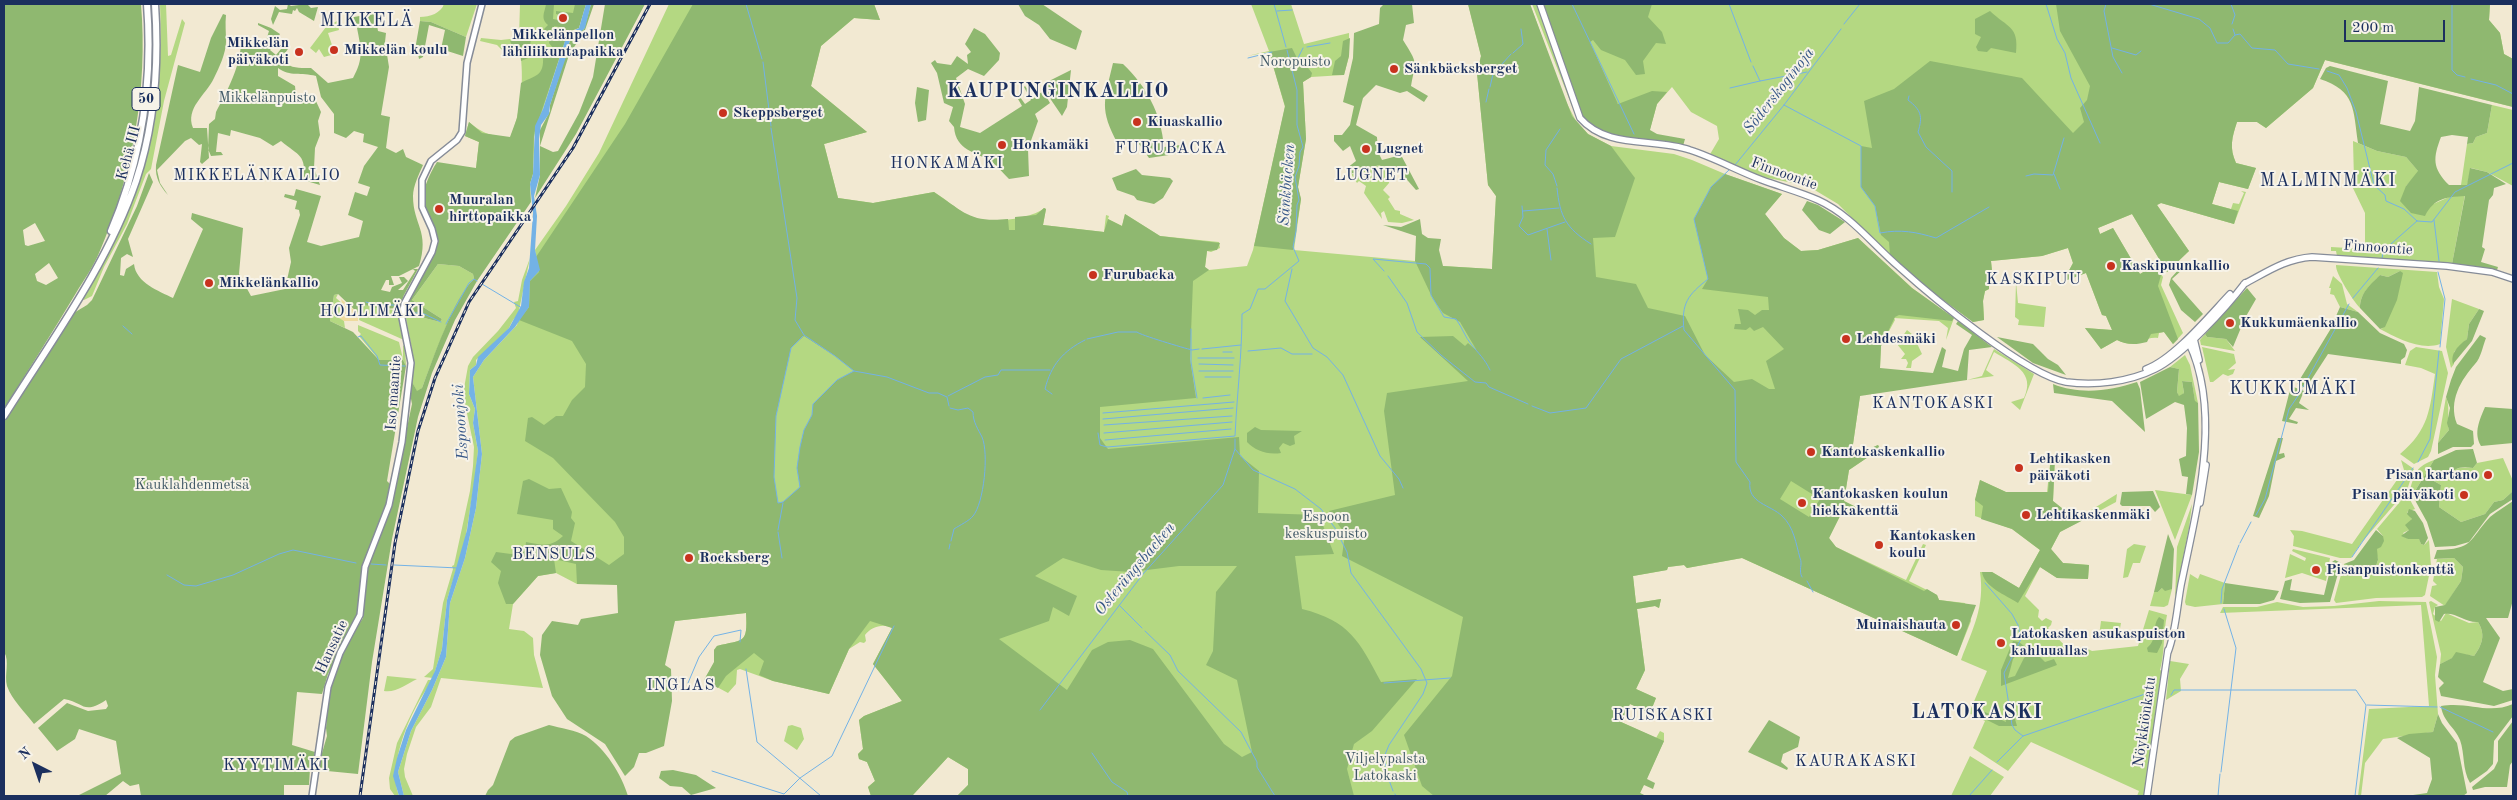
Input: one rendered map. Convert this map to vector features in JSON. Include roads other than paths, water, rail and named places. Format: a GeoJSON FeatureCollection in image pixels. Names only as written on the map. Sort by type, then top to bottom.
{"type":"FeatureCollection","features":[{"type":"Feature","properties":{"kind":"highway","name":"Kehä III"},"geometry":{"type":"LineString","coordinates":[[94,271],[114,224],[137,153],[148,82],[147,4]]}},
{"type":"Feature","properties":{"kind":"highway","name":"Kehä III"},"geometry":{"type":"LineString","coordinates":[[4,416],[94,271],[119,225],[144,154],[155,83],[156,4]]}},
{"type":"Feature","properties":{"kind":"main road","name":"Iso maantie"},"geometry":{"type":"LineString","coordinates":[[365,567],[389,505],[405,425],[411,363],[402,318],[404,304],[434,247],[434,236],[420,201],[422,180],[431,162],[456,140],[462,132],[467,63],[482,4]]}},
{"type":"Feature","properties":{"kind":"main road","name":"Finnoontie"},"geometry":{"type":"LineString","coordinates":[[1540,4],[1580,118],[1588,127],[1608,137],[1691,150],[1764,181],[1818,200],[1838,210],[1896,265],[1938,299],[2014,355],[2065,382],[2119,381],[2154,370],[2191,341],[2245,283]]}},
{"type":"Feature","properties":{"kind":"main road","name":"Finnoontie"},"geometry":{"type":"LineString","coordinates":[[2053,377],[2097,380],[2118,378],[2150,367],[2187,338],[2238,286],[2268,269],[2294,259],[2321,257],[2405,262],[2492,272],[2513,279]]}},
{"type":"Feature","properties":{"kind":"main road","name":"Nöykkiönkatu"},"geometry":{"type":"LineString","coordinates":[[2147,796],[2173,612],[2179,594],[2196,512],[2202,495],[2206,467],[2207,396],[2191,341]]}},
{"type":"Feature","properties":{"kind":"main road","name":"Hansatie"},"geometry":{"type":"LineString","coordinates":[[312,796],[328,687],[340,653],[360,616],[365,567]]}},
{"type":"Feature","properties":{"kind":"water"},"geometry":{"type":"Polygon","coordinates":[[[586,4],[591,4],[585,28],[571,38],[550,105],[549,114],[541,125],[539,139],[540,175],[534,196],[537,216],[535,250],[540,270],[530,281],[529,307],[515,327],[484,360],[473,377],[482,454],[476,508],[465,558],[450,603],[446,657],[411,731],[398,772],[404,796],[399,796],[393,776],[397,758],[406,730],[435,671],[442,649],[447,600],[467,530],[478,451],[473,423],[475,409],[469,394],[470,370],[476,365],[478,357],[509,328],[521,306],[524,282],[529,268],[533,213],[530,184],[533,174],[535,126],[543,109],[565,41],[569,33],[579,28],[586,4]]]}},
{"type":"Feature","properties":{"kind":"waterway"},"geometry":{"type":"LineString","coordinates":[[746,4],[762,59]]}},
{"type":"Feature","properties":{"kind":"waterway","name":"Sänkbäcken"},"geometry":{"type":"LineString","coordinates":[[1274,4],[1286,47]]}},
{"type":"Feature","properties":{"kind":"waterway"},"geometry":{"type":"LineString","coordinates":[[1572,4],[1634,134]]}},
{"type":"Feature","properties":{"kind":"waterway"},"geometry":{"type":"LineString","coordinates":[[1729,4],[1751,62]]}},
{"type":"Feature","properties":{"kind":"waterway","name":"Söderskoginoja"},"geometry":{"type":"LineString","coordinates":[[1844,24],[1860,4]]}},
{"type":"Feature","properties":{"kind":"waterway"},"geometry":{"type":"LineString","coordinates":[[2046,4],[2057,39],[2065,53],[2071,78],[2100,143]]}},
{"type":"Feature","properties":{"kind":"waterway"},"geometry":{"type":"LineString","coordinates":[[2106,4],[2104,11],[2113,57],[2122,73]]}},
{"type":"Feature","properties":{"kind":"waterway"},"geometry":{"type":"LineString","coordinates":[[2149,4],[2199,19],[2210,28],[2217,43],[2228,43],[2235,35],[2240,34],[2252,48],[2275,50],[2288,64],[2319,69]]}},
{"type":"Feature","properties":{"kind":"waterway"},"geometry":{"type":"LineString","coordinates":[[2231,4],[2235,15],[2232,24]]}},
{"type":"Feature","properties":{"kind":"waterway"},"geometry":{"type":"LineString","coordinates":[[2452,4],[2452,70],[2457,75],[2465,77]]}},
{"type":"Feature","properties":{"kind":"waterway"},"geometry":{"type":"LineString","coordinates":[[1277,11],[1292,10]]}},
{"type":"Feature","properties":{"kind":"waterway"},"geometry":{"type":"LineString","coordinates":[[1513,53],[1523,44],[1521,29]]}},
{"type":"Feature","properties":{"kind":"waterway","name":"Söderskoginoja"},"geometry":{"type":"LineString","coordinates":[[1735,165],[1784,105],[1841,29]]}},
{"type":"Feature","properties":{"kind":"waterway"},"geometry":{"type":"LineString","coordinates":[[2233,29],[2235,35]]}},
{"type":"Feature","properties":{"kind":"waterway"},"geometry":{"type":"LineString","coordinates":[[1307,47],[1330,43]]}},
{"type":"Feature","properties":{"kind":"waterway"},"geometry":{"type":"LineString","coordinates":[[1292,63],[1297,60],[1303,48]]}},
{"type":"Feature","properties":{"kind":"waterway"},"geometry":{"type":"LineString","coordinates":[[2112,48],[2136,55],[2141,51]]}},
{"type":"Feature","properties":{"kind":"waterway","name":"Osterängsbacken"},"geometry":{"type":"LineString","coordinates":[[1098,433],[1100,445],[1107,447],[1235,436],[1242,314],[1250,309],[1258,289],[1265,289],[1299,261],[1293,247],[1299,200],[1295,177],[1299,166],[1300,152],[1303,147],[1297,125],[1297,90],[1287,50]]}},
{"type":"Feature","properties":{"kind":"waterway"},"geometry":{"type":"LineString","coordinates":[[1248,58],[1272,52]]}},
{"type":"Feature","properties":{"kind":"waterway"},"geometry":{"type":"LineString","coordinates":[[1490,87],[1493,74],[1511,54]]}},
{"type":"Feature","properties":{"kind":"waterway"},"geometry":{"type":"LineString","coordinates":[[763,62],[771,126]]}},
{"type":"Feature","properties":{"kind":"waterway"},"geometry":{"type":"LineString","coordinates":[[1753,66],[1760,81],[1807,72]]}},
{"type":"Feature","properties":{"kind":"waterway"},"geometry":{"type":"LineString","coordinates":[[2327,71],[2339,75],[2347,88],[2356,112],[2374,185],[2385,195],[2386,201],[2404,209],[2417,221],[2432,222],[2455,192],[2513,163]]}},
{"type":"Feature","properties":{"kind":"waterway"},"geometry":{"type":"LineString","coordinates":[[2471,79],[2496,85],[2513,94]]}},
{"type":"Feature","properties":{"kind":"waterway"},"geometry":{"type":"LineString","coordinates":[[1730,88],[1760,81]]}},
{"type":"Feature","properties":{"kind":"waterway"},"geometry":{"type":"LineString","coordinates":[[1486,102],[1489,89]]}},
{"type":"Feature","properties":{"kind":"waterway"},"geometry":{"type":"LineString","coordinates":[[1909,96],[1908,100],[1916,107],[1920,114],[1918,132],[1926,147],[1952,171],[1952,192]]}},
{"type":"Feature","properties":{"kind":"waterway"},"geometry":{"type":"LineString","coordinates":[[1784,105],[1861,146],[1861,187],[1875,206],[1880,233],[1908,232],[1936,238],[1989,207]]}},
{"type":"Feature","properties":{"kind":"waterway"},"geometry":{"type":"LineString","coordinates":[[771,128],[797,298],[795,320],[804,335],[854,371],[887,377],[929,393],[938,393],[947,397],[949,406]]}},
{"type":"Feature","properties":{"kind":"waterway"},"geometry":{"type":"LineString","coordinates":[[1557,186],[1553,174],[1545,165],[1546,150],[1560,129]]}},
{"type":"Feature","properties":{"kind":"waterway"},"geometry":{"type":"LineString","coordinates":[[2026,176],[2034,174],[2053,175],[2064,138]]}},
{"type":"Feature","properties":{"kind":"waterway"},"geometry":{"type":"LineString","coordinates":[[1729,170],[1711,187],[1694,219],[1708,279],[1687,300],[1683,321],[1684,330],[1735,390],[1736,462],[1750,482],[1752,495],[1782,516],[1789,525],[1801,561],[1800,572],[1802,577]]}},
{"type":"Feature","properties":{"kind":"waterway"},"geometry":{"type":"LineString","coordinates":[[2054,174],[2060,189]]}},
{"type":"Feature","properties":{"kind":"waterway"},"geometry":{"type":"LineString","coordinates":[[1557,188],[1560,207],[1566,221],[1576,233],[1591,244]]}},
{"type":"Feature","properties":{"kind":"waterway"},"geometry":{"type":"LineString","coordinates":[[1522,206],[1523,217],[1519,226],[1528,235],[1565,222]]}},
{"type":"Feature","properties":{"kind":"waterway"},"geometry":{"type":"LineString","coordinates":[[1523,211],[1559,208]]}},
{"type":"Feature","properties":{"kind":"waterway"},"geometry":{"type":"LineString","coordinates":[[2434,220],[2439,261]]}},
{"type":"Feature","properties":{"kind":"waterway"},"geometry":{"type":"LineString","coordinates":[[2382,259],[2383,251],[2417,221]]}},
{"type":"Feature","properties":{"kind":"waterway"},"geometry":{"type":"LineString","coordinates":[[1547,229],[1551,260]]}},
{"type":"Feature","properties":{"kind":"waterway"},"geometry":{"type":"LineString","coordinates":[[1384,271],[1373,259],[1426,264],[1430,268],[1431,295],[1444,317],[1456,319],[1490,370]]}},
{"type":"Feature","properties":{"kind":"waterway"},"geometry":{"type":"LineString","coordinates":[[2353,298],[2378,268]]}},
{"type":"Feature","properties":{"kind":"waterway"},"geometry":{"type":"LineString","coordinates":[[1292,269],[1285,301],[1313,348],[1327,357],[1343,375],[1380,456],[1399,479],[1403,488]]}},
{"type":"Feature","properties":{"kind":"waterway"},"geometry":{"type":"LineString","coordinates":[[2438,272],[2445,299],[2440,347]]}},
{"type":"Feature","properties":{"kind":"waterway"},"geometry":{"type":"LineString","coordinates":[[1388,276],[1407,303],[1417,332],[1441,355],[1475,382],[1486,383],[1489,387],[1528,404]]}},
{"type":"Feature","properties":{"kind":"waterway"},"geometry":{"type":"LineString","coordinates":[[446,324],[469,283],[474,279],[477,281]]}},
{"type":"Feature","properties":{"kind":"waterway"},"geometry":{"type":"LineString","coordinates":[[482,284],[522,308]]}},
{"type":"Feature","properties":{"kind":"waterway"},"geometry":{"type":"LineString","coordinates":[[366,302],[399,306]]}},
{"type":"Feature","properties":{"kind":"waterway"},"geometry":{"type":"LineString","coordinates":[[2303,387],[2349,304]]}},
{"type":"Feature","properties":{"kind":"waterway"},"geometry":{"type":"LineString","coordinates":[[406,308],[414,313],[422,313],[441,322]]}},
{"type":"Feature","properties":{"kind":"waterway"},"geometry":{"type":"LineString","coordinates":[[123,326],[132,334]]}},
{"type":"Feature","properties":{"kind":"waterway"},"geometry":{"type":"LineString","coordinates":[[1532,406],[1550,413],[1586,408],[1621,359],[1683,326]]}},
{"type":"Feature","properties":{"kind":"waterway"},"geometry":{"type":"LineString","coordinates":[[1191,329],[1191,362],[1197,398]]}},
{"type":"Feature","properties":{"kind":"waterway"},"geometry":{"type":"LineString","coordinates":[[1087,339],[1118,332],[1137,332],[1187,349],[1199,349]]}},
{"type":"Feature","properties":{"kind":"waterway"},"geometry":{"type":"LineString","coordinates":[[358,337],[361,336],[377,356],[380,365],[405,366]]}},
{"type":"Feature","properties":{"kind":"waterway"},"geometry":{"type":"LineString","coordinates":[[803,336],[791,348],[776,416],[774,477],[778,503],[783,502],[800,487],[797,468],[800,447],[804,430],[812,415],[813,404],[837,380],[854,371]]}},
{"type":"Feature","properties":{"kind":"waterway"},"geometry":{"type":"LineString","coordinates":[[1052,394],[1045,389],[1054,366],[1064,354],[1085,340]]}},
{"type":"Feature","properties":{"kind":"waterway"},"geometry":{"type":"LineString","coordinates":[[1202,349],[1241,345]]}},
{"type":"Feature","properties":{"kind":"waterway"},"geometry":{"type":"LineString","coordinates":[[1248,351],[1281,348],[1292,354],[1312,354]]}},
{"type":"Feature","properties":{"kind":"waterway"},"geometry":{"type":"LineString","coordinates":[[2418,462],[2430,439],[2439,351]]}},
{"type":"Feature","properties":{"kind":"waterway"},"geometry":{"type":"LineString","coordinates":[[1223,352],[1232,352]]}},
{"type":"Feature","properties":{"kind":"waterway"},"geometry":{"type":"LineString","coordinates":[[1198,358],[1234,358]]}},
{"type":"Feature","properties":{"kind":"waterway"},"geometry":{"type":"LineString","coordinates":[[1199,364],[1233,365]]}},
{"type":"Feature","properties":{"kind":"waterway"},"geometry":{"type":"LineString","coordinates":[[948,396],[985,377],[998,375],[1001,370],[1050,370]]}},
{"type":"Feature","properties":{"kind":"waterway"},"geometry":{"type":"LineString","coordinates":[[1199,371],[1233,371]]}},
{"type":"Feature","properties":{"kind":"waterway"},"geometry":{"type":"LineString","coordinates":[[1205,377],[1231,377]]}},
{"type":"Feature","properties":{"kind":"waterway"},"geometry":{"type":"LineString","coordinates":[[2256,515],[2265,499],[2289,409],[2302,390]]}},
{"type":"Feature","properties":{"kind":"waterway"},"geometry":{"type":"LineString","coordinates":[[1203,398],[1230,395]]}},
{"type":"Feature","properties":{"kind":"waterway"},"geometry":{"type":"LineString","coordinates":[[1103,413],[1234,402]]}},
{"type":"Feature","properties":{"kind":"waterway"},"geometry":{"type":"LineString","coordinates":[[950,408],[958,410],[968,408],[973,412],[975,422],[982,437],[985,454],[983,490],[977,510],[971,518],[954,529],[951,541]]}},
{"type":"Feature","properties":{"kind":"waterway"},"geometry":{"type":"LineString","coordinates":[[1103,419],[1233,408]]}},
{"type":"Feature","properties":{"kind":"waterway"},"geometry":{"type":"LineString","coordinates":[[1104,425],[1232,416]]}},
{"type":"Feature","properties":{"kind":"waterway"},"geometry":{"type":"LineString","coordinates":[[1104,433],[1232,422]]}},
{"type":"Feature","properties":{"kind":"waterway"},"geometry":{"type":"LineString","coordinates":[[1105,440],[1231,429]]}},
{"type":"Feature","properties":{"kind":"waterway","name":"Osterängsbacken"},"geometry":{"type":"LineString","coordinates":[[1040,710],[1143,574],[1223,485],[1235,449],[1235,439]]}},
{"type":"Feature","properties":{"kind":"waterway"},"geometry":{"type":"LineString","coordinates":[[1235,449],[1253,470],[1295,489],[1321,509],[1335,528],[1347,552],[1351,573],[1421,669],[1427,683],[1423,694],[1389,745],[1384,757],[1388,777]]}},
{"type":"Feature","properties":{"kind":"waterway"},"geometry":{"type":"LineString","coordinates":[[2352,557],[2413,468]]}},
{"type":"Feature","properties":{"kind":"waterway"},"geometry":{"type":"LineString","coordinates":[[778,530],[783,503]]}},
{"type":"Feature","properties":{"kind":"waterway"},"geometry":{"type":"LineString","coordinates":[[2240,543],[2251,522]]}},
{"type":"Feature","properties":{"kind":"waterway"},"geometry":{"type":"LineString","coordinates":[[778,532],[782,558]]}},
{"type":"Feature","properties":{"kind":"waterway"},"geometry":{"type":"LineString","coordinates":[[949,549],[950,544]]}},
{"type":"Feature","properties":{"kind":"waterway"},"geometry":{"type":"LineString","coordinates":[[2221,603],[2222,589],[2239,545]]}},
{"type":"Feature","properties":{"kind":"waterway"},"geometry":{"type":"LineString","coordinates":[[167,575],[184,585],[196,586],[233,575],[279,554],[293,550],[356,563]]}},
{"type":"Feature","properties":{"kind":"waterway"},"geometry":{"type":"LineString","coordinates":[[371,564],[386,565]]}},
{"type":"Feature","properties":{"kind":"waterway"},"geometry":{"type":"LineString","coordinates":[[394,565],[458,568]]}},
{"type":"Feature","properties":{"kind":"waterway"},"geometry":{"type":"LineString","coordinates":[[1807,581],[1813,592]]}},
{"type":"Feature","properties":{"kind":"waterway"},"geometry":{"type":"LineString","coordinates":[[1985,583],[2012,614],[2018,625],[2021,639],[2004,673],[2012,725],[2023,736]]}},
{"type":"Feature","properties":{"kind":"waterway"},"geometry":{"type":"LineString","coordinates":[[1120,606],[1142,628]]}},
{"type":"Feature","properties":{"kind":"waterway"},"geometry":{"type":"LineString","coordinates":[[2221,772],[2236,648],[2224,609]]}},
{"type":"Feature","properties":{"kind":"waterway"},"geometry":{"type":"LineString","coordinates":[[712,771],[784,794],[800,778],[832,756],[894,626]]}},
{"type":"Feature","properties":{"kind":"waterway"},"geometry":{"type":"LineString","coordinates":[[688,683],[699,657],[714,636],[741,630],[740,642]]}},
{"type":"Feature","properties":{"kind":"waterway"},"geometry":{"type":"LineString","coordinates":[[1145,631],[1170,655],[1178,671],[1241,732],[1257,762],[1257,767],[1275,796]]}},
{"type":"Feature","properties":{"kind":"waterway"},"geometry":{"type":"LineString","coordinates":[[746,669],[757,742],[821,796]]}},
{"type":"Feature","properties":{"kind":"waterway"},"geometry":{"type":"LineString","coordinates":[[1384,683],[1450,678]]}},
{"type":"Feature","properties":{"kind":"waterway"},"geometry":{"type":"LineString","coordinates":[[2171,695],[2174,690],[2356,690],[2366,705],[2355,796]]}},
{"type":"Feature","properties":{"kind":"waterway"},"geometry":{"type":"LineString","coordinates":[[1997,762],[2023,736],[2151,692]]}},
{"type":"Feature","properties":{"kind":"waterway"},"geometry":{"type":"LineString","coordinates":[[2367,705],[2437,707]]}},
{"type":"Feature","properties":{"kind":"waterway"},"geometry":{"type":"LineString","coordinates":[[2440,707],[2493,732]]}},
{"type":"Feature","properties":{"kind":"waterway"},"geometry":{"type":"LineString","coordinates":[[1092,753],[1112,782],[1127,792],[1128,796]]}},
{"type":"Feature","properties":{"kind":"waterway"},"geometry":{"type":"LineString","coordinates":[[1969,796],[1992,770]]}},
{"type":"Feature","properties":{"kind":"waterway"},"geometry":{"type":"LineString","coordinates":[[2218,796],[2220,774]]}},
{"type":"Feature","properties":{"kind":"waterway"},"geometry":{"type":"LineString","coordinates":[[1389,780],[1393,791]]}},
{"type":"Feature","properties":{"kind":"waterway"},"geometry":{"type":"LineString","coordinates":[[2159,796],[2169,796]]}},
{"type":"Feature","properties":{"kind":"railway"},"geometry":{"type":"LineString","coordinates":[[360,796],[395,543],[418,431],[435,378],[469,302],[573,148],[650,4]]}},
{"type":"Feature","properties":{"kind":"place","name":"Mikkelänpellon lähiliikuntapaikka"},"geometry":{"type":"Point","coordinates":[563,18]}},
{"type":"Feature","properties":{"kind":"place","name":"Mikkelän koulu"},"geometry":{"type":"Point","coordinates":[334,50]}},
{"type":"Feature","properties":{"kind":"place","name":"Mikkelän päiväkoti"},"geometry":{"type":"Point","coordinates":[299,52]}},
{"type":"Feature","properties":{"kind":"place","name":"Sänkbäcksberget"},"geometry":{"type":"Point","coordinates":[1394,69]}},
{"type":"Feature","properties":{"kind":"place","name":"Skeppsberget"},"geometry":{"type":"Point","coordinates":[723,113]}},
{"type":"Feature","properties":{"kind":"place","name":"Kiuaskallio"},"geometry":{"type":"Point","coordinates":[1137,122]}},
{"type":"Feature","properties":{"kind":"place","name":"Honkamäki"},"geometry":{"type":"Point","coordinates":[1002,145]}},
{"type":"Feature","properties":{"kind":"place","name":"Lugnet"},"geometry":{"type":"Point","coordinates":[1366,149]}},
{"type":"Feature","properties":{"kind":"place","name":"Muuralan hirttopaikka"},"geometry":{"type":"Point","coordinates":[439,209]}},
{"type":"Feature","properties":{"kind":"place","name":"Kaskipuunkallio"},"geometry":{"type":"Point","coordinates":[2111,266]}},
{"type":"Feature","properties":{"kind":"place","name":"Furubacka"},"geometry":{"type":"Point","coordinates":[1093,275]}},
{"type":"Feature","properties":{"kind":"place","name":"Mikkelänkallio"},"geometry":{"type":"Point","coordinates":[209,283]}},
{"type":"Feature","properties":{"kind":"place","name":"Kukkumäenkallio"},"geometry":{"type":"Point","coordinates":[2230,323]}},
{"type":"Feature","properties":{"kind":"place","name":"Lehdesmäki"},"geometry":{"type":"Point","coordinates":[1846,339]}},
{"type":"Feature","properties":{"kind":"place","name":"Kantokaskenkallio"},"geometry":{"type":"Point","coordinates":[1811,452]}},
{"type":"Feature","properties":{"kind":"place","name":"Lehtikasken päiväkoti"},"geometry":{"type":"Point","coordinates":[2019,468]}},
{"type":"Feature","properties":{"kind":"place","name":"Pisan kartano"},"geometry":{"type":"Point","coordinates":[2488,475]}},
{"type":"Feature","properties":{"kind":"place","name":"Pisan päiväkoti"},"geometry":{"type":"Point","coordinates":[2464,495]}},
{"type":"Feature","properties":{"kind":"place","name":"Kantokasken koulun hiekkakenttä"},"geometry":{"type":"Point","coordinates":[1802,503]}},
{"type":"Feature","properties":{"kind":"place","name":"Lehtikaskenmäki"},"geometry":{"type":"Point","coordinates":[2026,515]}},
{"type":"Feature","properties":{"kind":"place","name":"Kantokasken koulu"},"geometry":{"type":"Point","coordinates":[1879,545]}},
{"type":"Feature","properties":{"kind":"place","name":"Rocksberg"},"geometry":{"type":"Point","coordinates":[689,558]}},
{"type":"Feature","properties":{"kind":"place","name":"Pisanpuistonkenttä"},"geometry":{"type":"Point","coordinates":[2316,570]}},
{"type":"Feature","properties":{"kind":"place","name":"Muinaishauta"},"geometry":{"type":"Point","coordinates":[1956,625]}},
{"type":"Feature","properties":{"kind":"place","name":"Latokasken asukaspuiston kahluuallas"},"geometry":{"type":"Point","coordinates":[2001,643]}},
{"type":"Feature","properties":{"kind":"district","name":"MIKKELÄ"},"geometry":{"type":"Point","coordinates":[367,21]}},
{"type":"Feature","properties":{"kind":"district","name":"KAUPUNGINKALLIO"},"geometry":{"type":"Point","coordinates":[1058,92]}},
{"type":"Feature","properties":{"kind":"district","name":"FURUBACKA"},"geometry":{"type":"Point","coordinates":[1171,149]}},
{"type":"Feature","properties":{"kind":"district","name":"HONKAMÄKI"},"geometry":{"type":"Point","coordinates":[947,164]}},
{"type":"Feature","properties":{"kind":"district","name":"MIKKELÄNKALLIO"},"geometry":{"type":"Point","coordinates":[257,176]}},
{"type":"Feature","properties":{"kind":"district","name":"LUGNET"},"geometry":{"type":"Point","coordinates":[1372,176]}},
{"type":"Feature","properties":{"kind":"district","name":"MALMINMÄKI"},"geometry":{"type":"Point","coordinates":[2328,181]}},
{"type":"Feature","properties":{"kind":"district","name":"KASKIPUU"},"geometry":{"type":"Point","coordinates":[2034,280]}},
{"type":"Feature","properties":{"kind":"district","name":"HOLLIMÄKI"},"geometry":{"type":"Point","coordinates":[372,312]}},
{"type":"Feature","properties":{"kind":"district","name":"KUKKUMÄKI"},"geometry":{"type":"Point","coordinates":[2293,389]}},
{"type":"Feature","properties":{"kind":"district","name":"KANTOKASKI"},"geometry":{"type":"Point","coordinates":[1933,404]}},
{"type":"Feature","properties":{"kind":"district","name":"BENSULS"},"geometry":{"type":"Point","coordinates":[554,555]}},
{"type":"Feature","properties":{"kind":"district","name":"INGLAS"},"geometry":{"type":"Point","coordinates":[681,686]}},
{"type":"Feature","properties":{"kind":"district","name":"LATOKASKI"},"geometry":{"type":"Point","coordinates":[1977,713]}},
{"type":"Feature","properties":{"kind":"district","name":"RUISKASKI"},"geometry":{"type":"Point","coordinates":[1663,716]}},
{"type":"Feature","properties":{"kind":"district","name":"KAURAKASKI"},"geometry":{"type":"Point","coordinates":[1856,762]}},
{"type":"Feature","properties":{"kind":"district","name":"KYYTIMÄKI"},"geometry":{"type":"Point","coordinates":[276,766]}},
{"type":"Feature","properties":{"kind":"park label","name":"Noropuisto"},"geometry":{"type":"Point","coordinates":[1295,62]}},
{"type":"Feature","properties":{"kind":"park label","name":"Mikkelänpuisto"},"geometry":{"type":"Point","coordinates":[267,98]}},
{"type":"Feature","properties":{"kind":"park label","name":"Kauklahdenmetsä"},"geometry":{"type":"Point","coordinates":[192,485]}},
{"type":"Feature","properties":{"kind":"park label","name":"Espoon keskuspuisto"},"geometry":{"type":"Point","coordinates":[1326,526]}},
{"type":"Feature","properties":{"kind":"park label","name":"Viljelypalsta Latokaski"},"geometry":{"type":"Point","coordinates":[1385,768]}},
{"type":"Feature","properties":{"kind":"water label","name":"Espoonjoki"},"geometry":{"type":"Point","coordinates":[461,422]}}]}
